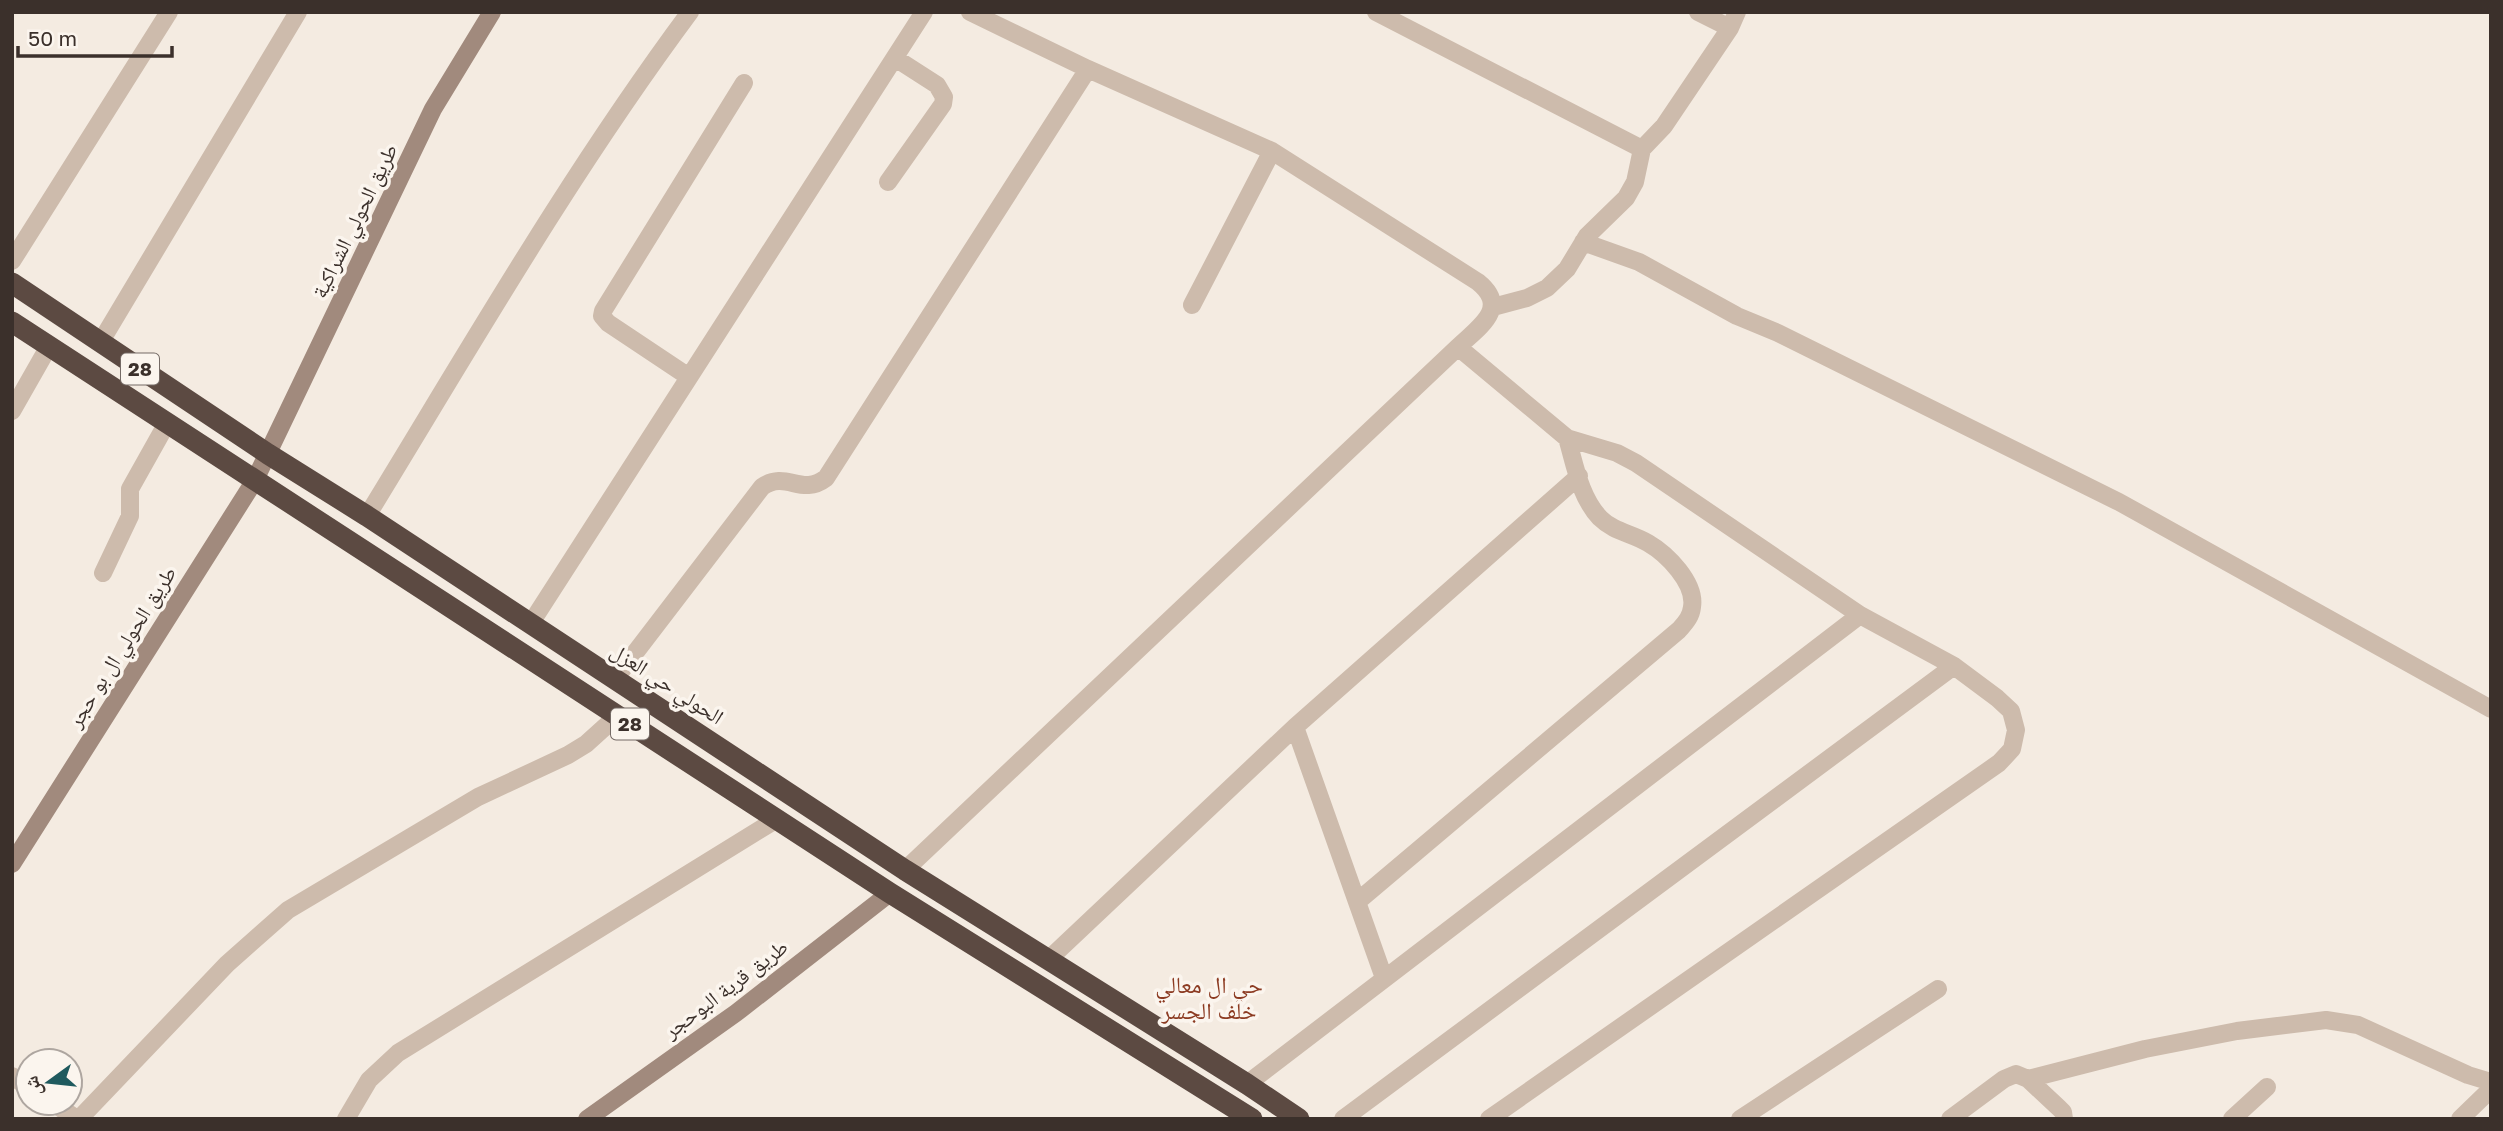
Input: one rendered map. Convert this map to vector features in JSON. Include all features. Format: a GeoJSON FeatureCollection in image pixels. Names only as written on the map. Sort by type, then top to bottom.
{"type":"FeatureCollection","features":[{"type":"Feature","properties":{"kind":"highway","name":"الحولي حي العزل"},"geometry":{"type":"LineString","coordinates":[[12,283],[268,454],[531,623],[905,870],[1299,1119]]}},
{"type":"Feature","properties":{"kind":"highway","name":"28"},"geometry":{"type":"LineString","coordinates":[[12,322],[890,893],[1252,1119]]}},
{"type":"Feature","properties":{"kind":"street"},"geometry":{"type":"LineString","coordinates":[[12,261],[169,12]]}},
{"type":"Feature","properties":{"kind":"street"},"geometry":{"type":"LineString","coordinates":[[100,343],[298,12]]}},
{"type":"Feature","properties":{"kind":"street","name":"طريق الحولي الشراكية"},"geometry":{"type":"LineString","coordinates":[[268,454],[433,109],[492,12]]}},
{"type":"Feature","properties":{"kind":"street"},"geometry":{"type":"LineString","coordinates":[[367,516],[582,167],[645,72],[690,12]]}},
{"type":"Feature","properties":{"kind":"street"},"geometry":{"type":"LineString","coordinates":[[531,623],[924,12]]}},
{"type":"Feature","properties":{"kind":"street"},"geometry":{"type":"LineString","coordinates":[[905,870],[1458,347],[1489,317],[1493,307],[1492,297],[1478,282],[1272,151],[1088,69],[970,12]]}},
{"type":"Feature","properties":{"kind":"street"},"geometry":{"type":"LineString","coordinates":[[1376,12],[1642,149]]}},
{"type":"Feature","properties":{"kind":"street"},"geometry":{"type":"LineString","coordinates":[[1493,307],[1527,298],[1546,288],[1567,269],[1583,242],[1631,191],[1642,149],[1664,126],[1734,20],[1698,12]]}},
{"type":"Feature","properties":{"kind":"street"},"geometry":{"type":"LineString","coordinates":[[888,182],[943,104],[944,97],[937,85],[895,58]]}},
{"type":"Feature","properties":{"kind":"street"},"geometry":{"type":"LineString","coordinates":[[615,679],[762,487],[770,481],[780,479],[809,487],[826,478],[1088,69]]}},
{"type":"Feature","properties":{"kind":"street"},"geometry":{"type":"LineString","coordinates":[[689,377],[608,323],[602,316],[744,83]]}},
{"type":"Feature","properties":{"kind":"street"},"geometry":{"type":"LineString","coordinates":[[1192,305],[1272,151]]}},
{"type":"Feature","properties":{"kind":"street"},"geometry":{"type":"LineString","coordinates":[[1583,242],[1639,262],[1737,316],[1778,333],[2119,502],[2491,709]]}},
{"type":"Feature","properties":{"kind":"street"},"geometry":{"type":"LineString","coordinates":[[12,411],[49,346]]}},
{"type":"Feature","properties":{"kind":"street"},"geometry":{"type":"LineString","coordinates":[[1458,347],[1567,438],[1617,453],[1636,463],[1860,615],[1954,666],[2011,711],[2016,730],[2012,749],[1998,763],[1489,1119]]}},
{"type":"Feature","properties":{"kind":"street"},"geometry":{"type":"LineString","coordinates":[[103,573],[131,516],[130,489],[167,423]]}},
{"type":"Feature","properties":{"kind":"street"},"geometry":{"type":"LineString","coordinates":[[1358,901],[1689,619],[1693,606],[1691,592],[1672,563],[1649,543],[1621,533],[1601,519],[1588,502],[1567,438]]}},
{"type":"Feature","properties":{"kind":"street","name":"طريق الحولي ال بو حجر"},"geometry":{"type":"LineString","coordinates":[[12,864],[255,480],[268,454]]}},
{"type":"Feature","properties":{"kind":"street"},"geometry":{"type":"LineString","coordinates":[[1049,959],[1295,727],[1579,476]]}},
{"type":"Feature","properties":{"kind":"street"},"geometry":{"type":"LineString","coordinates":[[1247,1084],[1860,615]]}},
{"type":"Feature","properties":{"kind":"street"},"geometry":{"type":"LineString","coordinates":[[1343,1119],[1954,666]]}},
{"type":"Feature","properties":{"kind":"street"},"geometry":{"type":"LineString","coordinates":[[78,1119],[237,954],[288,910],[478,797],[568,755],[586,744],[617,716]]}},
{"type":"Feature","properties":{"kind":"street"},"geometry":{"type":"LineString","coordinates":[[1295,727],[1384,978]]}},
{"type":"Feature","properties":{"kind":"street"},"geometry":{"type":"LineString","coordinates":[[346,1119],[369,1080],[398,1053],[777,819]]}},
{"type":"Feature","properties":{"kind":"street","name":"طريق قرية البوحجر"},"geometry":{"type":"LineString","coordinates":[[587,1119],[736,1013],[890,893]]}},
{"type":"Feature","properties":{"kind":"street"},"geometry":{"type":"LineString","coordinates":[[1740,1119],[1938,989]]}},
{"type":"Feature","properties":{"kind":"street"},"geometry":{"type":"LineString","coordinates":[[2028,1079],[2172,1043],[2237,1031],[2326,1020],[2358,1025],[2468,1075],[2491,1082]]}},
{"type":"Feature","properties":{"kind":"street"},"geometry":{"type":"LineString","coordinates":[[1950,1119],[2016,1074],[2028,1079],[2059,1108],[2064,1119]]}},
{"type":"Feature","properties":{"kind":"street"},"geometry":{"type":"LineString","coordinates":[[2232,1119],[2267,1087]]}},
{"type":"Feature","properties":{"kind":"street"},"geometry":{"type":"LineString","coordinates":[[2460,1119],[2491,1089]]}},
{"type":"Feature","properties":{"kind":"district","name":"حي ال معالي خلف الجسر"},"geometry":{"type":"Point","coordinates":[1209,998]}}]}
